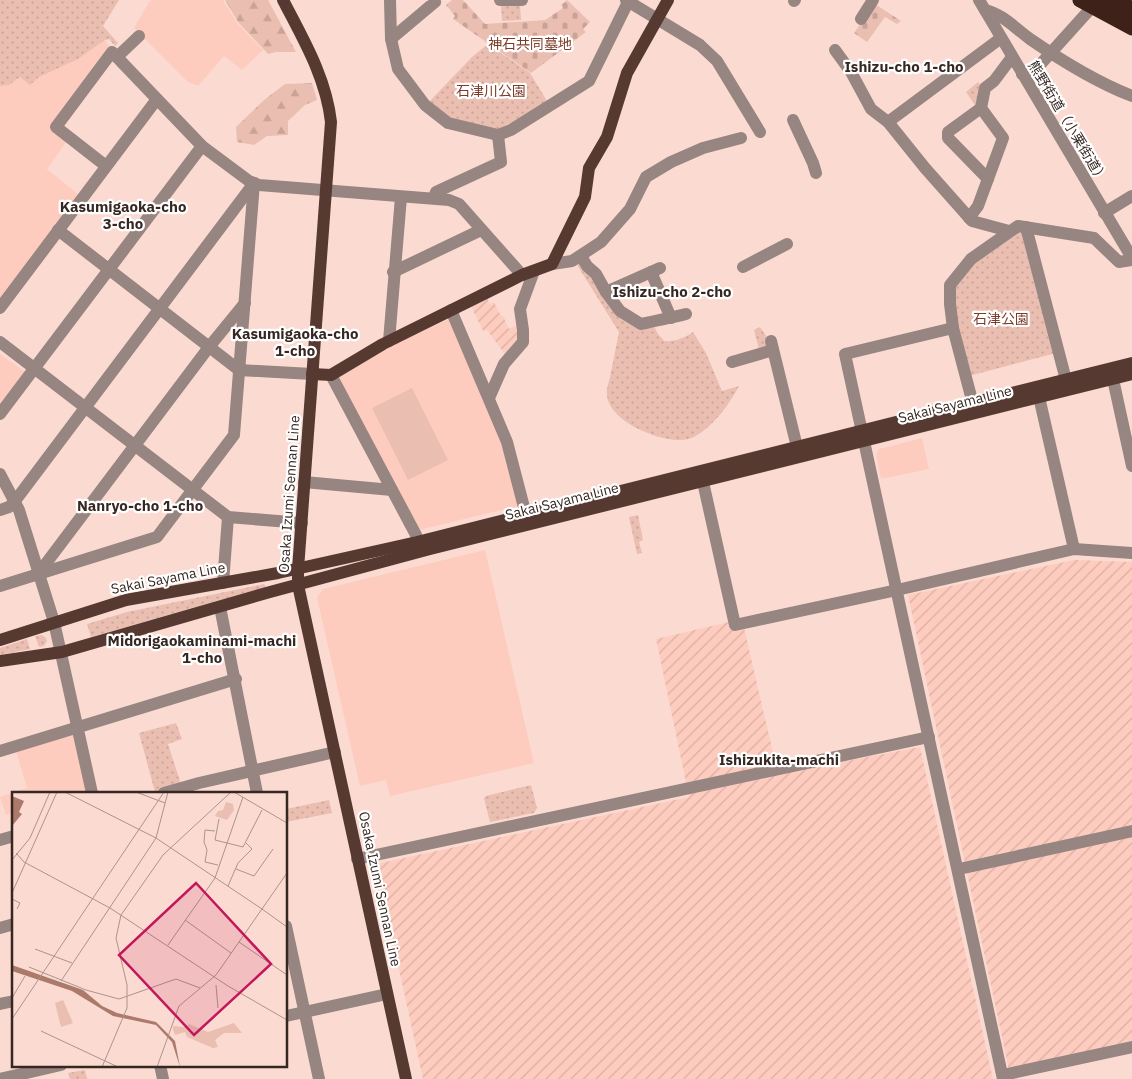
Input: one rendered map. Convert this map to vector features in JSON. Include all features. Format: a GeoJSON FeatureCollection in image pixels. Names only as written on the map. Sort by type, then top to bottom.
{"type":"FeatureCollection","features":[{"type":"Feature","properties":{"kind":"highway"},"geometry":{"type":"LineString","coordinates":[[1116,0],[1132,9]]}},
{"type":"Feature","properties":{"kind":"highway"},"geometry":{"type":"LineString","coordinates":[[1092,2],[1132,20]]}},
{"type":"Feature","properties":{"kind":"highway"},"geometry":{"type":"LineString","coordinates":[[1092,2],[1132,28]]}},
{"type":"Feature","properties":{"kind":"main road","name":"Osaka Izumi Sennan Line"},"geometry":{"type":"LineString","coordinates":[[283,0],[316,65],[326,92],[331,122],[298,585],[406,1079]]}},
{"type":"Feature","properties":{"kind":"main road"},"geometry":{"type":"LineString","coordinates":[[312,374],[331,375],[389,341],[522,275],[552,264],[585,197],[589,168],[607,137],[627,73],[656,18],[668,0]]}},
{"type":"Feature","properties":{"kind":"main road","name":"Sakai Sayama Line"},"geometry":{"type":"LineString","coordinates":[[0,661],[62,652],[298,585],[579,511],[704,482],[973,404],[1132,363]]}},
{"type":"Feature","properties":{"kind":"main road","name":"Sakai Sayama Line"},"geometry":{"type":"LineString","coordinates":[[0,640],[126,600],[298,569],[417,542],[797,446],[864,437],[1040,398],[1132,374]]}},
{"type":"Feature","properties":{"kind":"street"},"geometry":{"type":"LineString","coordinates":[[390,0],[391,39],[398,69],[425,105],[448,123],[498,135],[519,125],[589,81],[628,0],[700,44],[712,55],[724,71],[760,132]]}},
{"type":"Feature","properties":{"kind":"street"},"geometry":{"type":"LineString","coordinates":[[391,39],[435,2],[434,0]]}},
{"type":"Feature","properties":{"kind":"street"},"geometry":{"type":"LineString","coordinates":[[500,0],[522,0]]}},
{"type":"Feature","properties":{"kind":"street"},"geometry":{"type":"LineString","coordinates":[[861,19],[873,0]]}},
{"type":"Feature","properties":{"kind":"street"},"geometry":{"type":"LineString","coordinates":[[1022,74],[1038,67],[1092,2]]}},
{"type":"Feature","properties":{"kind":"street"},"geometry":{"type":"LineString","coordinates":[[982,5],[1030,39],[1097,80],[1132,96]]}},
{"type":"Feature","properties":{"kind":"street","name":"熊野街道（小栗街道）"},"geometry":{"type":"LineString","coordinates":[[982,5],[1132,259]]}},
{"type":"Feature","properties":{"kind":"street"},"geometry":{"type":"LineString","coordinates":[[117,57],[139,36]]}},
{"type":"Feature","properties":{"kind":"street"},"geometry":{"type":"LineString","coordinates":[[888,122],[1001,38]]}},
{"type":"Feature","properties":{"kind":"street"},"geometry":{"type":"LineString","coordinates":[[835,50],[851,72],[871,109],[888,122],[972,221],[1009,231]]}},
{"type":"Feature","properties":{"kind":"street"},"geometry":{"type":"LineString","coordinates":[[106,166],[56,126],[112,52],[202,146],[249,181],[259,185],[449,200],[459,204],[522,275]]}},
{"type":"Feature","properties":{"kind":"street"},"geometry":{"type":"LineString","coordinates":[[988,179],[948,138],[948,132],[981,108],[985,88],[994,81],[1012,56]]}},
{"type":"Feature","properties":{"kind":"street"},"geometry":{"type":"LineString","coordinates":[[0,308],[157,99]]}},
{"type":"Feature","properties":{"kind":"street"},"geometry":{"type":"LineString","coordinates":[[970,218],[978,206],[1003,138],[981,108]]}},
{"type":"Feature","properties":{"kind":"street"},"geometry":{"type":"LineString","coordinates":[[793,120],[816,173]]}},
{"type":"Feature","properties":{"kind":"street"},"geometry":{"type":"LineString","coordinates":[[434,198],[436,192],[501,162],[498,135]]}},
{"type":"Feature","properties":{"kind":"street"},"geometry":{"type":"LineString","coordinates":[[552,264],[572,261],[601,242],[630,209],[646,178],[671,162],[703,148],[741,138]]}},
{"type":"Feature","properties":{"kind":"street"},"geometry":{"type":"LineString","coordinates":[[0,414],[202,146]]}},
{"type":"Feature","properties":{"kind":"street"},"geometry":{"type":"LineString","coordinates":[[0,586],[157,537],[234,435],[254,183]]}},
{"type":"Feature","properties":{"kind":"street"},"geometry":{"type":"LineString","coordinates":[[0,510],[9,508],[15,501],[254,183]]}},
{"type":"Feature","properties":{"kind":"street"},"geometry":{"type":"LineString","coordinates":[[1104,213],[1132,196]]}},
{"type":"Feature","properties":{"kind":"street"},"geometry":{"type":"LineString","coordinates":[[389,341],[393,272],[401,197]]}},
{"type":"Feature","properties":{"kind":"street"},"geometry":{"type":"LineString","coordinates":[[973,404],[950,304],[950,286],[972,259],[1018,226],[1094,238],[1120,262],[1132,259]]}},
{"type":"Feature","properties":{"kind":"street"},"geometry":{"type":"LineString","coordinates":[[1026,227],[1066,380]]}},
{"type":"Feature","properties":{"kind":"street"},"geometry":{"type":"LineString","coordinates":[[58,230],[239,370],[312,374]]}},
{"type":"Feature","properties":{"kind":"street"},"geometry":{"type":"LineString","coordinates":[[393,272],[481,230]]}},
{"type":"Feature","properties":{"kind":"street"},"geometry":{"type":"LineString","coordinates":[[743,268],[787,244]]}},
{"type":"Feature","properties":{"kind":"street"},"geometry":{"type":"LineString","coordinates":[[581,256],[587,266],[596,274],[620,312],[641,324],[686,314]]}},
{"type":"Feature","properties":{"kind":"street"},"geometry":{"type":"LineString","coordinates":[[606,292],[656,270],[671,318]]}},
{"type":"Feature","properties":{"kind":"street"},"geometry":{"type":"LineString","coordinates":[[489,398],[504,364],[523,342],[520,309],[534,271]]}},
{"type":"Feature","properties":{"kind":"street"},"geometry":{"type":"LineString","coordinates":[[38,574],[209,347],[245,303]]}},
{"type":"Feature","properties":{"kind":"street"},"geometry":{"type":"LineString","coordinates":[[451,310],[507,442],[526,515]]}},
{"type":"Feature","properties":{"kind":"street"},"geometry":{"type":"LineString","coordinates":[[954,328],[845,354],[1003,1077],[1132,1047]]}},
{"type":"Feature","properties":{"kind":"street"},"geometry":{"type":"LineString","coordinates":[[0,342],[228,518],[302,523]]}},
{"type":"Feature","properties":{"kind":"street"},"geometry":{"type":"LineString","coordinates":[[732,362],[772,346],[797,446]]}},
{"type":"Feature","properties":{"kind":"street"},"geometry":{"type":"LineString","coordinates":[[331,375],[416,535],[417,542]]}},
{"type":"Feature","properties":{"kind":"street"},"geometry":{"type":"LineString","coordinates":[[1113,379],[1132,466]]}},
{"type":"Feature","properties":{"kind":"street"},"geometry":{"type":"LineString","coordinates":[[1040,398],[1074,549]]}},
{"type":"Feature","properties":{"kind":"street"},"geometry":{"type":"LineString","coordinates":[[0,474],[15,501],[54,622],[92,792]]}},
{"type":"Feature","properties":{"kind":"street"},"geometry":{"type":"LineString","coordinates":[[304,482],[392,490]]}},
{"type":"Feature","properties":{"kind":"street"},"geometry":{"type":"LineString","coordinates":[[704,482],[736,624],[897,590],[1074,549],[1132,554]]}},
{"type":"Feature","properties":{"kind":"street"},"geometry":{"type":"LineString","coordinates":[[223,583],[228,518]]}},
{"type":"Feature","properties":{"kind":"street"},"geometry":{"type":"LineString","coordinates":[[220,607],[236,679],[257,792]]}},
{"type":"Feature","properties":{"kind":"street"},"geometry":{"type":"LineString","coordinates":[[0,751],[236,679]]}},
{"type":"Feature","properties":{"kind":"street"},"geometry":{"type":"LineString","coordinates":[[357,859],[929,737]]}},
{"type":"Feature","properties":{"kind":"street"},"geometry":{"type":"LineString","coordinates":[[167,792],[198,783],[335,752]]}},
{"type":"Feature","properties":{"kind":"street"},"geometry":{"type":"LineString","coordinates":[[959,869],[1132,831]]}},
{"type":"Feature","properties":{"kind":"street"},"geometry":{"type":"LineString","coordinates":[[288,940],[319,1079]]}},
{"type":"Feature","properties":{"kind":"street"},"geometry":{"type":"LineString","coordinates":[[288,1016],[387,994]]}},
{"type":"Feature","properties":{"kind":"street"},"geometry":{"type":"LineString","coordinates":[[0,1078],[56,1066]]}},
{"type":"Feature","properties":{"kind":"street"},"geometry":{"type":"LineString","coordinates":[[160,1066],[164,1079]]}},
{"type":"Feature","properties":{"kind":"shaded area"},"geometry":{"type":"Polygon","coordinates":[[[152,0],[223,0],[237,23],[263,50],[242,70],[224,56],[198,86],[188,82],[134,28],[152,0]]]}},
{"type":"Feature","properties":{"kind":"shaded area"},"geometry":{"type":"Polygon","coordinates":[[[105,40],[110,48],[50,127],[67,141],[47,169],[79,195],[0,299],[0,86],[9,85],[20,77],[30,85],[38,77],[78,59],[105,40]]]}},
{"type":"Feature","properties":{"kind":"shaded area"},"geometry":{"type":"Polygon","coordinates":[[[487,298],[490,304],[494,302],[509,329],[520,324],[522,332],[507,357],[487,330],[483,331],[471,306],[487,298]]]}},
{"type":"Feature","properties":{"kind":"shaded area"},"geometry":{"type":"Polygon","coordinates":[[[449,319],[500,439],[518,506],[419,530],[339,380],[340,376],[391,346],[449,319]]]}},
{"type":"Feature","properties":{"kind":"shaded area"},"geometry":{"type":"Polygon","coordinates":[[[0,354],[24,371],[24,375],[0,407],[0,354]]]}},
{"type":"Feature","properties":{"kind":"shaded area"},"geometry":{"type":"Polygon","coordinates":[[[922,438],[929,469],[881,479],[876,455],[879,449],[922,438]]]}},
{"type":"Feature","properties":{"kind":"shaded area"},"geometry":{"type":"Polygon","coordinates":[[[485,550],[534,763],[390,796],[386,780],[360,786],[317,598],[323,589],[485,550]]]}},
{"type":"Feature","properties":{"kind":"shaded area"},"geometry":{"type":"Polygon","coordinates":[[[1074,560],[1132,562],[1132,1041],[1009,1070],[908,595],[1074,560]]]}},
{"type":"Feature","properties":{"kind":"shaded area"},"geometry":{"type":"Polygon","coordinates":[[[729,622],[732,630],[744,628],[778,774],[920,747],[993,1079],[423,1079],[376,864],[689,797],[656,639],[729,622]]]}},
{"type":"Feature","properties":{"kind":"shaded area"},"geometry":{"type":"Polygon","coordinates":[[[74,735],[87,792],[15,792],[27,788],[16,751],[74,735]]]}},
{"type":"Feature","properties":{"kind":"shaded area"},"geometry":{"type":"Polygon","coordinates":[[[12,793],[12,813],[6,815],[0,797],[12,793]]]}},
{"type":"Feature","properties":{"kind":"green space"},"geometry":{"type":"Polygon","coordinates":[[[0,0],[119,0],[103,26],[118,43],[115,46],[109,39],[105,40],[78,59],[39,77],[30,85],[20,77],[9,85],[0,86],[0,0]]]}},
{"type":"Feature","properties":{"kind":"green space"},"geometry":{"type":"Polygon","coordinates":[[[225,0],[268,0],[296,52],[268,54],[238,22],[225,0]]]}},
{"type":"Feature","properties":{"kind":"green space","name":"神石共同墓地"},"geometry":{"type":"Polygon","coordinates":[[[452,0],[463,0],[485,24],[545,20],[563,8],[561,5],[567,0],[590,22],[583,29],[586,32],[531,73],[453,19],[455,16],[446,5],[452,0]]]}},
{"type":"Feature","properties":{"kind":"green space"},"geometry":{"type":"Polygon","coordinates":[[[520,4],[521,20],[502,21],[501,5],[520,4]]]}},
{"type":"Feature","properties":{"kind":"green space"},"geometry":{"type":"Polygon","coordinates":[[[873,6],[878,6],[901,21],[897,24],[885,17],[867,42],[854,33],[873,6]]]}},
{"type":"Feature","properties":{"kind":"green space","name":"石津川公園"},"geometry":{"type":"Polygon","coordinates":[[[488,44],[530,73],[547,101],[499,130],[451,119],[428,103],[472,57],[488,44]]]}},
{"type":"Feature","properties":{"kind":"green space"},"geometry":{"type":"Polygon","coordinates":[[[978,82],[982,86],[979,102],[975,105],[966,92],[978,82]]]}},
{"type":"Feature","properties":{"kind":"green space"},"geometry":{"type":"Polygon","coordinates":[[[312,83],[317,100],[305,105],[288,121],[288,135],[267,136],[254,145],[237,142],[236,127],[264,100],[285,84],[312,83]]]}},
{"type":"Feature","properties":{"kind":"green space","name":"石津公園"},"geometry":{"type":"Polygon","coordinates":[[[1024,230],[1056,353],[969,376],[956,326],[954,287],[973,262],[1011,234],[1024,230]]]}},
{"type":"Feature","properties":{"kind":"green space"},"geometry":{"type":"Polygon","coordinates":[[[580,262],[592,274],[603,294],[654,326],[664,341],[679,339],[693,332],[706,353],[722,391],[739,386],[720,414],[702,432],[684,440],[657,436],[629,424],[610,405],[607,391],[619,332],[579,268],[577,264],[580,262]]]}},
{"type":"Feature","properties":{"kind":"green space"},"geometry":{"type":"Polygon","coordinates":[[[760,327],[769,340],[766,347],[759,349],[754,330],[760,327]]]}},
{"type":"Feature","properties":{"kind":"green space"},"geometry":{"type":"Polygon","coordinates":[[[412,388],[448,460],[408,480],[372,408],[412,388]]]}},
{"type":"Feature","properties":{"kind":"green space"},"geometry":{"type":"Polygon","coordinates":[[[638,515],[643,540],[639,542],[642,553],[637,554],[629,517],[638,515]]]}},
{"type":"Feature","properties":{"kind":"green space"},"geometry":{"type":"Polygon","coordinates":[[[264,584],[266,587],[91,637],[87,624],[127,612],[264,584]]]}},
{"type":"Feature","properties":{"kind":"green space"},"geometry":{"type":"Polygon","coordinates":[[[42,635],[47,641],[44,646],[39,647],[35,636],[42,635]]]}},
{"type":"Feature","properties":{"kind":"green space"},"geometry":{"type":"Polygon","coordinates":[[[27,639],[30,649],[0,655],[0,648],[27,639]]]}},
{"type":"Feature","properties":{"kind":"green space"},"geometry":{"type":"Polygon","coordinates":[[[176,723],[182,739],[168,744],[181,784],[155,792],[139,733],[176,723]]]}},
{"type":"Feature","properties":{"kind":"green space"},"geometry":{"type":"Polygon","coordinates":[[[531,785],[537,808],[534,813],[490,822],[484,798],[486,796],[531,785]]]}},
{"type":"Feature","properties":{"kind":"green space"},"geometry":{"type":"Polygon","coordinates":[[[329,800],[332,813],[288,822],[288,809],[329,800]]]}},
{"type":"Feature","properties":{"kind":"green space"},"geometry":{"type":"Polygon","coordinates":[[[85,1070],[87,1079],[70,1079],[68,1073],[85,1070]]]}},
{"type":"Feature","properties":{"kind":"district","name":"Ishizu-cho 1-cho"},"geometry":{"type":"Point","coordinates":[904,66]}},
{"type":"Feature","properties":{"kind":"district","name":"Kasumigaoka-cho 3-cho"},"geometry":{"type":"Point","coordinates":[123,214]}},
{"type":"Feature","properties":{"kind":"district","name":"Ishizu-cho 2-cho"},"geometry":{"type":"Point","coordinates":[672,291]}},
{"type":"Feature","properties":{"kind":"district","name":"Kasumigaoka-cho 1-cho"},"geometry":{"type":"Point","coordinates":[295,342]}},
{"type":"Feature","properties":{"kind":"district","name":"Nanryo-cho 1-cho"},"geometry":{"type":"Point","coordinates":[140,505]}},
{"type":"Feature","properties":{"kind":"district","name":"Midorigaokaminami-machi 1-cho"},"geometry":{"type":"Point","coordinates":[202,648]}},
{"type":"Feature","properties":{"kind":"district","name":"Ishizukita-machi"},"geometry":{"type":"Point","coordinates":[779,759]}}]}
